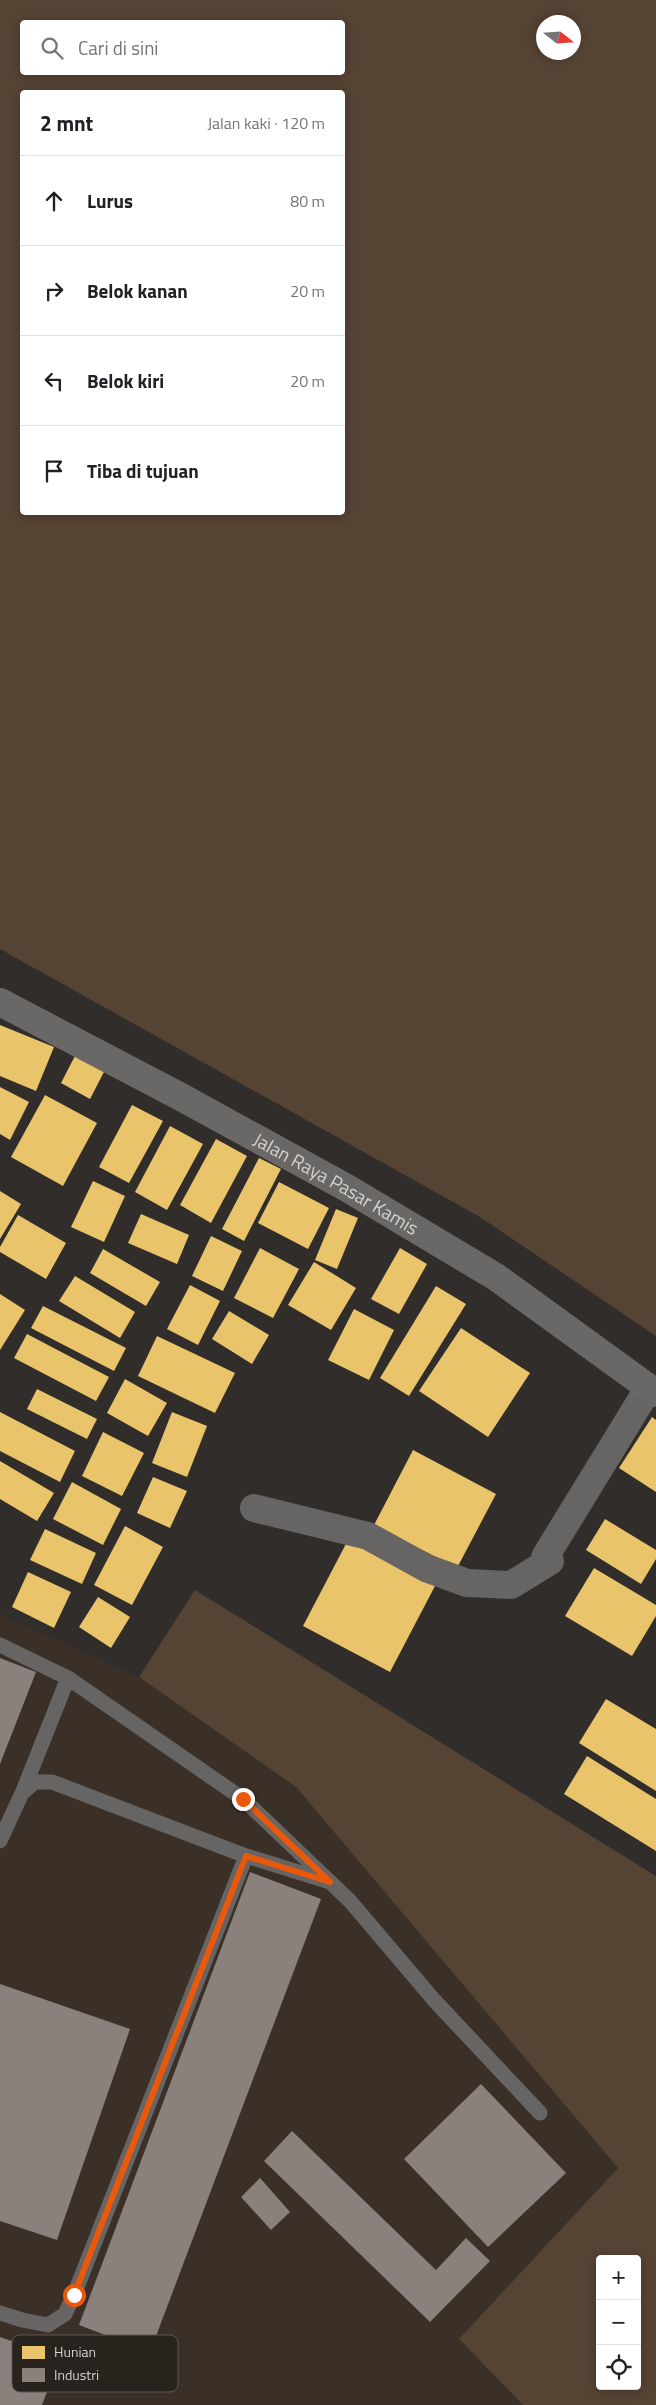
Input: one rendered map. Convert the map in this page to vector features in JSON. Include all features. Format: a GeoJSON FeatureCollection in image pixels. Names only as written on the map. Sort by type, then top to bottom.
{"type":"FeatureCollection","features":[{"type":"Feature","properties":{"kind":"main road","name":"Jalan Raya Pasar Kamis"},"geometry":{"type":"LineString","coordinates":[[0,1002],[181,1097],[329,1178],[488,1272],[652,1391]]}},
{"type":"Feature","properties":{"kind":"street"},"geometry":{"type":"LineString","coordinates":[[254,1508],[368,1536],[426,1568],[467,1583],[511,1585],[550,1561],[545,1557],[652,1391]]}},
{"type":"Feature","properties":{"kind":"lane"},"geometry":{"type":"LineString","coordinates":[[0,1645],[68,1678],[243,1799],[350,1901],[434,2000],[540,2112]]}},
{"type":"Feature","properties":{"kind":"lane"},"geometry":{"type":"LineString","coordinates":[[0,1841],[22,1793],[68,1678]]}},
{"type":"Feature","properties":{"kind":"lane"},"geometry":{"type":"LineString","coordinates":[[22,1793],[35,1782],[52,1782],[246,1856],[330,1882]]}},
{"type":"Feature","properties":{"kind":"lane"},"geometry":{"type":"LineString","coordinates":[[0,2313],[22,2320],[48,2324],[65,2314],[246,1856]]}},
{"type":"Feature","properties":{"kind":"shaded area"},"geometry":{"type":"Polygon","coordinates":[[[0,0],[656,0],[656,1336],[480,1217],[0,949],[0,0]]]}},
{"type":"Feature","properties":{"kind":"shaded area"},"geometry":{"type":"Polygon","coordinates":[[[195,1590],[656,1876],[656,2405],[523,2405],[459,2339],[618,2168],[296,1787],[139,1677],[195,1590]]]}},
{"type":"Feature","properties":{"kind":"shaded area"},"geometry":{"type":"Polygon","coordinates":[[[0,1614],[139,1677],[296,1787],[618,2168],[459,2339],[523,2405],[0,2405],[0,1614]]]}},
{"type":"Feature","properties":{"kind":"building: Hunian"},"geometry":{"type":"Polygon","coordinates":[[[0,1025],[54,1047],[36,1091],[0,1076],[0,1025]]]}},
{"type":"Feature","properties":{"kind":"building: Hunian"},"geometry":{"type":"Polygon","coordinates":[[[77,1052],[106,1068],[90,1099],[61,1083],[77,1052]]]}},
{"type":"Feature","properties":{"kind":"building: Hunian"},"geometry":{"type":"Polygon","coordinates":[[[0,1087],[29,1102],[10,1140],[0,1134],[0,1087]]]}},
{"type":"Feature","properties":{"kind":"building: Hunian"},"geometry":{"type":"Polygon","coordinates":[[[45,1095],[97,1123],[63,1186],[11,1157],[45,1095]]]}},
{"type":"Feature","properties":{"kind":"building: Hunian"},"geometry":{"type":"Polygon","coordinates":[[[132,1105],[163,1121],[129,1183],[99,1167],[132,1105]]]}},
{"type":"Feature","properties":{"kind":"building: Hunian"},"geometry":{"type":"Polygon","coordinates":[[[170,1126],[203,1144],[167,1210],[135,1192],[170,1126]]]}},
{"type":"Feature","properties":{"kind":"building: Hunian"},"geometry":{"type":"Polygon","coordinates":[[[216,1139],[247,1156],[211,1223],[180,1205],[216,1139]]]}},
{"type":"Feature","properties":{"kind":"building: Hunian"},"geometry":{"type":"Polygon","coordinates":[[[259,1158],[281,1169],[244,1241],[222,1229],[259,1158]]]}},
{"type":"Feature","properties":{"kind":"building: Hunian"},"geometry":{"type":"Polygon","coordinates":[[[93,1181],[125,1196],[104,1242],[71,1227],[93,1181]]]}},
{"type":"Feature","properties":{"kind":"building: Hunian"},"geometry":{"type":"Polygon","coordinates":[[[279,1182],[329,1208],[308,1249],[258,1223],[279,1182]]]}},
{"type":"Feature","properties":{"kind":"building: Hunian"},"geometry":{"type":"Polygon","coordinates":[[[0,1191],[21,1204],[0,1239],[0,1191]]]}},
{"type":"Feature","properties":{"kind":"building: Hunian"},"geometry":{"type":"Polygon","coordinates":[[[336,1209],[358,1218],[337,1269],[315,1260],[336,1209]]]}},
{"type":"Feature","properties":{"kind":"building: Hunian"},"geometry":{"type":"Polygon","coordinates":[[[141,1214],[189,1235],[177,1264],[128,1243],[141,1214]]]}},
{"type":"Feature","properties":{"kind":"building: Hunian"},"geometry":{"type":"Polygon","coordinates":[[[18,1215],[66,1243],[46,1279],[0,1252],[0,1247],[18,1215]]]}},
{"type":"Feature","properties":{"kind":"building: Hunian"},"geometry":{"type":"Polygon","coordinates":[[[211,1236],[242,1251],[223,1291],[192,1276],[211,1236]]]}},
{"type":"Feature","properties":{"kind":"building: Hunian"},"geometry":{"type":"Polygon","coordinates":[[[260,1248],[299,1269],[273,1318],[234,1298],[260,1248]]]}},
{"type":"Feature","properties":{"kind":"building: Hunian"},"geometry":{"type":"Polygon","coordinates":[[[400,1248],[427,1264],[399,1314],[371,1299],[400,1248]]]}},
{"type":"Feature","properties":{"kind":"building: Hunian"},"geometry":{"type":"Polygon","coordinates":[[[103,1249],[160,1282],[146,1306],[90,1273],[103,1249]]]}},
{"type":"Feature","properties":{"kind":"building: Hunian"},"geometry":{"type":"Polygon","coordinates":[[[314,1262],[356,1288],[331,1330],[288,1305],[314,1262]]]}},
{"type":"Feature","properties":{"kind":"building: Hunian"},"geometry":{"type":"Polygon","coordinates":[[[75,1276],[135,1312],[120,1338],[59,1301],[75,1276]]]}},
{"type":"Feature","properties":{"kind":"building: Hunian"},"geometry":{"type":"Polygon","coordinates":[[[190,1285],[220,1301],[198,1345],[167,1329],[190,1285]]]}},
{"type":"Feature","properties":{"kind":"building: Hunian"},"geometry":{"type":"Polygon","coordinates":[[[436,1286],[466,1304],[409,1396],[380,1378],[436,1286]]]}},
{"type":"Feature","properties":{"kind":"building: Hunian"},"geometry":{"type":"Polygon","coordinates":[[[0,1294],[25,1310],[0,1350],[0,1294]]]}},
{"type":"Feature","properties":{"kind":"building: Hunian"},"geometry":{"type":"Polygon","coordinates":[[[43,1306],[126,1348],[114,1371],[31,1328],[43,1306]]]}},
{"type":"Feature","properties":{"kind":"building: Hunian"},"geometry":{"type":"Polygon","coordinates":[[[354,1309],[394,1330],[369,1380],[328,1360],[354,1309]]]}},
{"type":"Feature","properties":{"kind":"building: Hunian"},"geometry":{"type":"Polygon","coordinates":[[[229,1311],[269,1335],[252,1364],[212,1339],[229,1311]]]}},
{"type":"Feature","properties":{"kind":"building: Hunian"},"geometry":{"type":"Polygon","coordinates":[[[461,1328],[530,1373],[488,1437],[419,1391],[461,1328]]]}},
{"type":"Feature","properties":{"kind":"building: Hunian"},"geometry":{"type":"Polygon","coordinates":[[[27,1334],[109,1377],[96,1401],[14,1358],[27,1334]]]}},
{"type":"Feature","properties":{"kind":"building: Hunian"},"geometry":{"type":"Polygon","coordinates":[[[157,1336],[235,1373],[215,1413],[138,1376],[157,1336]]]}},
{"type":"Feature","properties":{"kind":"building: Hunian"},"geometry":{"type":"Polygon","coordinates":[[[125,1379],[167,1403],[148,1436],[107,1413],[125,1379]]]}},
{"type":"Feature","properties":{"kind":"building: Hunian"},"geometry":{"type":"Polygon","coordinates":[[[37,1389],[97,1419],[87,1439],[27,1409],[37,1389]]]}},
{"type":"Feature","properties":{"kind":"building: Hunian"},"geometry":{"type":"Polygon","coordinates":[[[0,1412],[75,1451],[60,1482],[0,1451],[0,1412]]]}},
{"type":"Feature","properties":{"kind":"building: Hunian"},"geometry":{"type":"Polygon","coordinates":[[[172,1412],[207,1426],[187,1477],[152,1463],[172,1412]]]}},
{"type":"Feature","properties":{"kind":"building: Hunian"},"geometry":{"type":"Polygon","coordinates":[[[652,1417],[656,1420],[656,1492],[619,1468],[652,1417]]]}},
{"type":"Feature","properties":{"kind":"building: Hunian"},"geometry":{"type":"Polygon","coordinates":[[[103,1432],[144,1453],[122,1496],[82,1476],[103,1432]]]}},
{"type":"Feature","properties":{"kind":"building: Hunian"},"geometry":{"type":"Polygon","coordinates":[[[413,1450],[496,1494],[457,1568],[374,1525],[413,1450]]]}},
{"type":"Feature","properties":{"kind":"building: Hunian"},"geometry":{"type":"Polygon","coordinates":[[[0,1461],[54,1493],[37,1521],[0,1499],[0,1461]]]}},
{"type":"Feature","properties":{"kind":"building: Hunian"},"geometry":{"type":"Polygon","coordinates":[[[153,1477],[187,1491],[170,1528],[137,1513],[153,1477]]]}},
{"type":"Feature","properties":{"kind":"building: Hunian"},"geometry":{"type":"Polygon","coordinates":[[[72,1482],[121,1509],[103,1545],[53,1519],[72,1482]]]}},
{"type":"Feature","properties":{"kind":"building: Hunian"},"geometry":{"type":"Polygon","coordinates":[[[605,1519],[656,1550],[656,1559],[641,1584],[586,1550],[605,1519]]]}},
{"type":"Feature","properties":{"kind":"building: Hunian"},"geometry":{"type":"Polygon","coordinates":[[[125,1526],[163,1547],[132,1605],[94,1585],[125,1526]]]}},
{"type":"Feature","properties":{"kind":"building: Hunian"},"geometry":{"type":"Polygon","coordinates":[[[45,1529],[96,1553],[82,1584],[30,1560],[45,1529]]]}},
{"type":"Feature","properties":{"kind":"building: Hunian"},"geometry":{"type":"Polygon","coordinates":[[[348,1540],[435,1586],[390,1672],[303,1626],[348,1540]]]}},
{"type":"Feature","properties":{"kind":"building: Hunian"},"geometry":{"type":"Polygon","coordinates":[[[594,1568],[656,1605],[656,1616],[632,1656],[565,1616],[594,1568]]]}},
{"type":"Feature","properties":{"kind":"building: Hunian"},"geometry":{"type":"Polygon","coordinates":[[[28,1572],[71,1592],[54,1628],[12,1607],[28,1572]]]}},
{"type":"Feature","properties":{"kind":"building: Hunian"},"geometry":{"type":"Polygon","coordinates":[[[98,1597],[130,1617],[111,1648],[79,1627],[98,1597]]]}},
{"type":"Feature","properties":{"kind":"building: Hunian"},"geometry":{"type":"Polygon","coordinates":[[[606,1699],[656,1729],[656,1791],[579,1743],[606,1699]]]}},
{"type":"Feature","properties":{"kind":"building: Hunian"},"geometry":{"type":"Polygon","coordinates":[[[587,1756],[656,1799],[656,1851],[564,1794],[587,1756]]]}},
{"type":"Feature","properties":{"kind":"building: Industri"},"geometry":{"type":"Polygon","coordinates":[[[0,1658],[36,1672],[0,1764],[0,1658]]]}},
{"type":"Feature","properties":{"kind":"building: Industri"},"geometry":{"type":"Polygon","coordinates":[[[250,1872],[321,1899],[156,2335],[105,2335],[79,2325],[250,1872]]]}},
{"type":"Feature","properties":{"kind":"building: Industri"},"geometry":{"type":"Polygon","coordinates":[[[0,1984],[130,2029],[57,2240],[0,2221],[0,1984]]]}},
{"type":"Feature","properties":{"kind":"building: Industri"},"geometry":{"type":"Polygon","coordinates":[[[481,2084],[566,2173],[488,2247],[404,2159],[481,2084]]]}},
{"type":"Feature","properties":{"kind":"building: Industri"},"geometry":{"type":"Polygon","coordinates":[[[292,2131],[436,2270],[466,2238],[490,2261],[430,2322],[264,2161],[292,2131]]]}},
{"type":"Feature","properties":{"kind":"building: Industri"},"geometry":{"type":"Polygon","coordinates":[[[260,2178],[290,2212],[271,2230],[241,2197],[260,2178]]]}},
{"type":"Feature","properties":{"kind":"building: Industri"},"geometry":{"type":"Polygon","coordinates":[[[0,2337],[12,2341],[12,2392],[47,2392],[42,2405],[0,2405],[0,2337]]]}},
{"type":"Feature","properties":{"kind":"route"},"geometry":{"type":"LineString","coordinates":[[74,2295],[246,1856],[330,1882],[243,1799]]}}]}
